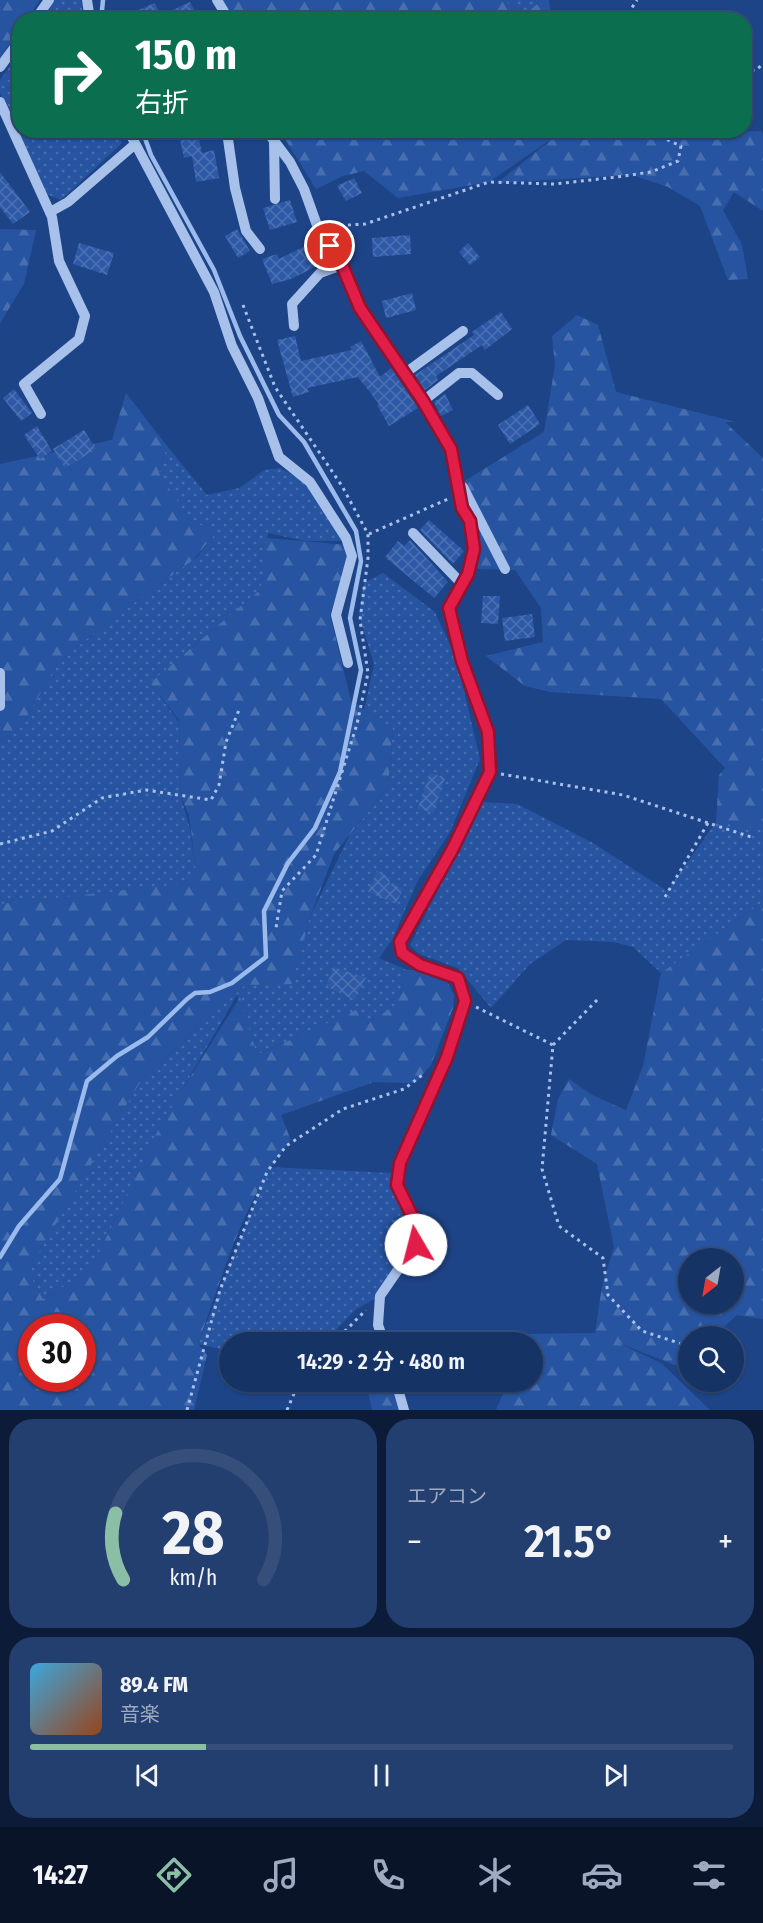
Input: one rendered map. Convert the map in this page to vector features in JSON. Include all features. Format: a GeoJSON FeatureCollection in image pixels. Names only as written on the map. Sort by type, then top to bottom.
{"type":"FeatureCollection","features":[{"type":"Feature","properties":{"kind":"street"},"geometry":{"type":"LineString","coordinates":[[0,67],[12,51]]}},
{"type":"Feature","properties":{"kind":"street"},"geometry":{"type":"LineString","coordinates":[[0,102],[12,128]]}},
{"type":"Feature","properties":{"kind":"street"},"geometry":{"type":"LineString","coordinates":[[16,138],[50,212],[59,261],[86,316],[80,339],[24,384],[41,414]]}},
{"type":"Feature","properties":{"kind":"street"},"geometry":{"type":"LineString","coordinates":[[131,138],[214,292],[232,346],[258,398],[279,457],[310,482],[346,538],[352,556],[336,615],[348,663]]}},
{"type":"Feature","properties":{"kind":"street"},"geometry":{"type":"LineString","coordinates":[[229,138],[235,188],[246,231],[260,249]]}},
{"type":"Feature","properties":{"kind":"street"},"geometry":{"type":"LineString","coordinates":[[272,138],[290,162],[304,189],[318,228],[342,265],[360,308],[423,401],[451,449],[462,508],[470,521],[474,549],[468,574],[449,608],[462,661],[488,732],[490,772],[452,850],[400,942],[402,953],[411,959],[458,978],[465,1001],[447,1057],[400,1163],[397,1185],[414,1220],[416,1245],[380,1296],[378,1325],[380,1332]]}},
{"type":"Feature","properties":{"kind":"street"},"geometry":{"type":"LineString","coordinates":[[274,141],[275,199]]}},
{"type":"Feature","properties":{"kind":"street"},"geometry":{"type":"LineString","coordinates":[[50,212],[68,202],[134,145]]}},
{"type":"Feature","properties":{"kind":"street"},"geometry":{"type":"LineString","coordinates":[[294,326],[292,304],[320,273],[342,265]]}},
{"type":"Feature","properties":{"kind":"street"},"geometry":{"type":"LineString","coordinates":[[405,374],[463,331]]}},
{"type":"Feature","properties":{"kind":"street"},"geometry":{"type":"LineString","coordinates":[[423,401],[459,373],[472,373],[498,395]]}},
{"type":"Feature","properties":{"kind":"street"},"geometry":{"type":"LineString","coordinates":[[458,478],[505,569]]}},
{"type":"Feature","properties":{"kind":"street"},"geometry":{"type":"LineString","coordinates":[[413,533],[462,584]]}},
{"type":"Feature","properties":{"kind":"street"},"geometry":{"type":"LineString","coordinates":[[0,673],[0,706]]}},
{"type":"Feature","properties":{"kind":"street"},"geometry":{"type":"LineString","coordinates":[[399,1392],[404,1410]]}},
{"type":"Feature","properties":{"kind":"path"},"geometry":{"type":"LineString","coordinates":[[318,228],[365,224],[489,182],[555,184],[651,172],[678,161],[681,146],[663,138]]}},
{"type":"Feature","properties":{"kind":"path"},"geometry":{"type":"LineString","coordinates":[[368,534],[460,494]]}},
{"type":"Feature","properties":{"kind":"path"},"geometry":{"type":"LineString","coordinates":[[0,844],[52,831],[102,798],[146,790],[211,800],[219,785],[226,742],[239,710]]}},
{"type":"Feature","properties":{"kind":"path"},"geometry":{"type":"LineString","coordinates":[[490,772],[623,795],[751,837]]}},
{"type":"Feature","properties":{"kind":"path"},"geometry":{"type":"LineString","coordinates":[[665,897],[708,823]]}},
{"type":"Feature","properties":{"kind":"path"},"geometry":{"type":"LineString","coordinates":[[599,998],[554,1046],[542,1169],[558,1226],[603,1258],[608,1294],[642,1331],[678,1343]]}},
{"type":"Feature","properties":{"kind":"path"},"geometry":{"type":"LineString","coordinates":[[465,1001],[554,1046]]}},
{"type":"Feature","properties":{"kind":"path"},"geometry":{"type":"LineString","coordinates":[[187,1410],[219,1290],[267,1173],[286,1146],[343,1109],[404,1089],[428,1069]]}},
{"type":"Feature","properties":{"kind":"path"},"geometry":{"type":"LineString","coordinates":[[344,1332],[380,1296]]}},
{"type":"Feature","properties":{"kind":"path"},"geometry":{"type":"LineString","coordinates":[[287,1410],[295,1392]]}},
{"type":"Feature","properties":{"kind":"green space"},"geometry":{"type":"Polygon","coordinates":[[[0,0],[40,0],[32,12],[12,12],[12,40],[0,58],[0,0]]]}},
{"type":"Feature","properties":{"kind":"green space"},"geometry":{"type":"Polygon","coordinates":[[[54,0],[81,0],[82,12],[48,12],[54,0]]]}},
{"type":"Feature","properties":{"kind":"green space"},"geometry":{"type":"Polygon","coordinates":[[[215,0],[505,0],[510,6],[528,12],[221,12],[215,0]]]}},
{"type":"Feature","properties":{"kind":"green space"},"geometry":{"type":"Polygon","coordinates":[[[505,0],[542,0],[528,12],[510,6],[505,0]]]}},
{"type":"Feature","properties":{"kind":"green space"},"geometry":{"type":"Polygon","coordinates":[[[542,0],[549,0],[550,12],[528,12],[542,0]]]}},
{"type":"Feature","properties":{"kind":"green space"},"geometry":{"type":"Polygon","coordinates":[[[12,64],[12,120],[0,93],[0,80],[12,64]]]}},
{"type":"Feature","properties":{"kind":"green space"},"geometry":{"type":"Polygon","coordinates":[[[752,131],[761,131],[763,134],[763,211],[734,192],[723,210],[742,245],[748,279],[728,280],[700,206],[668,187],[632,175],[497,183],[554,138],[752,138],[752,131]]]}},
{"type":"Feature","properties":{"kind":"green space"},"geometry":{"type":"Polygon","coordinates":[[[20,138],[120,138],[122,143],[61,200],[44,193],[20,138]]]}},
{"type":"Feature","properties":{"kind":"green space"},"geometry":{"type":"Polygon","coordinates":[[[284,138],[553,138],[489,182],[398,198],[364,171],[343,176],[316,189],[284,138]]]}},
{"type":"Feature","properties":{"kind":"green space"},"geometry":{"type":"Polygon","coordinates":[[[0,229],[36,230],[24,284],[0,323],[0,229]]]}},
{"type":"Feature","properties":{"kind":"green space"},"geometry":{"type":"Polygon","coordinates":[[[577,315],[598,325],[616,392],[736,422],[725,422],[763,458],[763,830],[716,822],[719,775],[725,768],[661,699],[550,692],[525,686],[486,656],[543,642],[541,608],[515,570],[478,569],[463,482],[544,432],[555,365],[552,336],[577,315]]]}},
{"type":"Feature","properties":{"kind":"green space"},"geometry":{"type":"Polygon","coordinates":[[[126,393],[167,446],[159,473],[189,519],[216,533],[193,560],[101,627],[57,664],[21,727],[0,741],[0,464],[112,440],[126,393]]]}},
{"type":"Feature","properties":{"kind":"green space"},"geometry":{"type":"Polygon","coordinates":[[[167,446],[207,495],[239,488],[265,470],[280,468],[304,481],[343,541],[305,541],[268,533],[261,589],[150,683],[179,722],[181,797],[190,829],[196,871],[182,884],[0,907],[0,741],[21,727],[57,664],[101,627],[197,557],[216,533],[189,519],[159,473],[167,446]]]}},
{"type":"Feature","properties":{"kind":"green space"},"geometry":{"type":"Polygon","coordinates":[[[267,538],[347,545],[347,564],[330,614],[351,701],[393,729],[388,787],[334,854],[310,917],[292,984],[245,985],[142,1079],[28,1271],[43,1299],[90,1271],[161,1124],[240,997],[257,1055],[358,1009],[368,1023],[397,1004],[407,970],[415,970],[448,983],[454,995],[453,1008],[431,1065],[415,1083],[374,1082],[281,1115],[291,1140],[260,1186],[226,1264],[198,1344],[207,1355],[194,1410],[0,1410],[0,904],[182,884],[196,871],[189,815],[181,797],[179,720],[150,683],[261,589],[267,538]]]}},
{"type":"Feature","properties":{"kind":"green space"},"geometry":{"type":"Polygon","coordinates":[[[383,573],[435,612],[457,661],[480,759],[450,832],[417,882],[392,940],[379,958],[407,970],[397,1004],[368,1023],[358,1010],[256,1055],[237,995],[156,1135],[90,1271],[43,1299],[27,1271],[142,1079],[245,985],[292,983],[310,917],[349,836],[388,787],[393,729],[364,710],[374,664],[359,615],[364,583],[383,573]]]}},
{"type":"Feature","properties":{"kind":"green space"},"geometry":{"type":"Polygon","coordinates":[[[483,802],[517,804],[593,843],[667,891],[716,822],[763,830],[763,902],[661,973],[633,947],[613,942],[566,940],[530,964],[491,1008],[458,968],[419,954],[410,945],[483,802]]]}},
{"type":"Feature","properties":{"kind":"green space"},"geometry":{"type":"Polygon","coordinates":[[[763,902],[763,1319],[737,1315],[725,1326],[678,1326],[678,1366],[616,1342],[661,1363],[678,1379],[678,1392],[691,1392],[710,1410],[496,1410],[504,1392],[543,1392],[543,1334],[595,1333],[602,1286],[614,1247],[597,1164],[551,1135],[558,1099],[569,1079],[592,1095],[626,1110],[643,1066],[661,973],[763,902]]]}},
{"type":"Feature","properties":{"kind":"green space"},"geometry":{"type":"Polygon","coordinates":[[[269,1167],[392,1173],[413,1220],[405,1262],[380,1296],[355,1310],[334,1332],[219,1332],[219,1349],[198,1344],[269,1167]]]}},
{"type":"Feature","properties":{"kind":"green space"},"geometry":{"type":"Polygon","coordinates":[[[368,1392],[395,1392],[403,1410],[372,1410],[368,1392]]]}},
{"type":"Feature","properties":{"kind":"building"},"geometry":{"type":"Polygon","coordinates":[[[190,2],[195,12],[169,12],[190,2]]]}},
{"type":"Feature","properties":{"kind":"building"},"geometry":{"type":"Polygon","coordinates":[[[155,3],[158,12],[133,12],[155,3]]]}},
{"type":"Feature","properties":{"kind":"building"},"geometry":{"type":"Polygon","coordinates":[[[180,138],[199,138],[202,153],[214,150],[219,178],[196,182],[192,156],[184,158],[180,138]]]}},
{"type":"Feature","properties":{"kind":"building"},"geometry":{"type":"Polygon","coordinates":[[[0,172],[30,212],[13,224],[0,207],[0,172]]]}},
{"type":"Feature","properties":{"kind":"building"},"geometry":{"type":"Polygon","coordinates":[[[354,178],[362,193],[346,201],[337,186],[354,178]]]}},
{"type":"Feature","properties":{"kind":"building"},"geometry":{"type":"Polygon","coordinates":[[[290,200],[297,222],[270,230],[263,208],[290,200]]]}},
{"type":"Feature","properties":{"kind":"building"},"geometry":{"type":"Polygon","coordinates":[[[237,229],[250,251],[238,258],[225,236],[237,229]]]}},
{"type":"Feature","properties":{"kind":"building"},"geometry":{"type":"Polygon","coordinates":[[[410,235],[411,254],[373,257],[372,238],[410,235]]]}},
{"type":"Feature","properties":{"kind":"building"},"geometry":{"type":"Polygon","coordinates":[[[79,243],[114,253],[107,275],[73,264],[79,243]]]}},
{"type":"Feature","properties":{"kind":"building"},"geometry":{"type":"Polygon","coordinates":[[[311,243],[321,264],[291,279],[272,284],[262,259],[277,254],[279,259],[311,243]]]}},
{"type":"Feature","properties":{"kind":"building"},"geometry":{"type":"Polygon","coordinates":[[[468,243],[480,257],[470,265],[459,252],[468,243]]]}},
{"type":"Feature","properties":{"kind":"building"},"geometry":{"type":"Polygon","coordinates":[[[412,293],[416,310],[386,318],[382,301],[412,293]]]}},
{"type":"Feature","properties":{"kind":"building"},"geometry":{"type":"Polygon","coordinates":[[[501,312],[512,329],[485,350],[482,345],[436,376],[438,380],[425,390],[415,375],[474,335],[472,332],[501,312]]]}},
{"type":"Feature","properties":{"kind":"building"},"geometry":{"type":"Polygon","coordinates":[[[295,336],[301,361],[352,350],[350,347],[361,341],[380,377],[391,368],[418,408],[389,426],[377,405],[379,404],[358,377],[307,388],[309,392],[293,397],[277,340],[295,336]]]}},
{"type":"Feature","properties":{"kind":"building"},"geometry":{"type":"Polygon","coordinates":[[[14,389],[32,413],[21,421],[3,398],[14,389]]]}},
{"type":"Feature","properties":{"kind":"building"},"geometry":{"type":"Polygon","coordinates":[[[445,394],[453,410],[441,416],[434,402],[445,394]]]}},
{"type":"Feature","properties":{"kind":"building"},"geometry":{"type":"Polygon","coordinates":[[[528,405],[540,424],[510,444],[498,425],[528,405]]]}},
{"type":"Feature","properties":{"kind":"building"},"geometry":{"type":"Polygon","coordinates":[[[37,426],[52,451],[40,459],[24,435],[37,426]]]}},
{"type":"Feature","properties":{"kind":"building"},"geometry":{"type":"Polygon","coordinates":[[[84,430],[96,449],[65,468],[53,449],[84,430]]]}},
{"type":"Feature","properties":{"kind":"building"},"geometry":{"type":"Polygon","coordinates":[[[429,520],[464,551],[453,564],[420,530],[429,520]]]}},
{"type":"Feature","properties":{"kind":"building"},"geometry":{"type":"Polygon","coordinates":[[[410,540],[448,582],[434,598],[385,557],[398,541],[404,546],[410,540]]]}},
{"type":"Feature","properties":{"kind":"building"},"geometry":{"type":"Polygon","coordinates":[[[483,596],[500,596],[498,624],[481,623],[483,596]]]}},
{"type":"Feature","properties":{"kind":"building"},"geometry":{"type":"Polygon","coordinates":[[[532,614],[535,637],[505,641],[502,618],[532,614]]]}},
{"type":"Feature","properties":{"kind":"building"},"geometry":{"type":"Polygon","coordinates":[[[430,773],[445,778],[433,813],[418,808],[430,773]]]}},
{"type":"Feature","properties":{"kind":"building"},"geometry":{"type":"Polygon","coordinates":[[[377,871],[391,878],[389,883],[403,889],[396,904],[368,892],[377,871]]]}},
{"type":"Feature","properties":{"kind":"building"},"geometry":{"type":"Polygon","coordinates":[[[334,967],[366,978],[354,1000],[326,986],[334,967]]]}},
{"type":"Feature","properties":{"kind":"waterway"},"geometry":{"type":"LineString","coordinates":[[102,12],[103,0]]}},
{"type":"Feature","properties":{"kind":"waterway"},"geometry":{"type":"LineString","coordinates":[[0,1257],[19,1226],[60,1179],[87,1081],[117,1056],[148,1037],[195,993],[210,992],[232,983],[266,957],[264,911],[288,863],[315,828],[340,772],[361,670],[350,618],[361,561],[356,531],[304,442],[279,415],[240,336],[214,270],[151,155],[145,138]]}},
{"type":"Feature","properties":{"kind":"route"},"geometry":{"type":"LineString","coordinates":[[330,246],[342,265],[360,308],[423,401],[451,449],[462,508],[470,521],[474,549],[468,574],[449,608],[451,625],[462,661],[488,732],[490,772],[452,850],[400,942],[402,953],[420,965],[458,978],[465,1001],[447,1057],[400,1163],[397,1185],[414,1220],[416,1245]]}}]}
